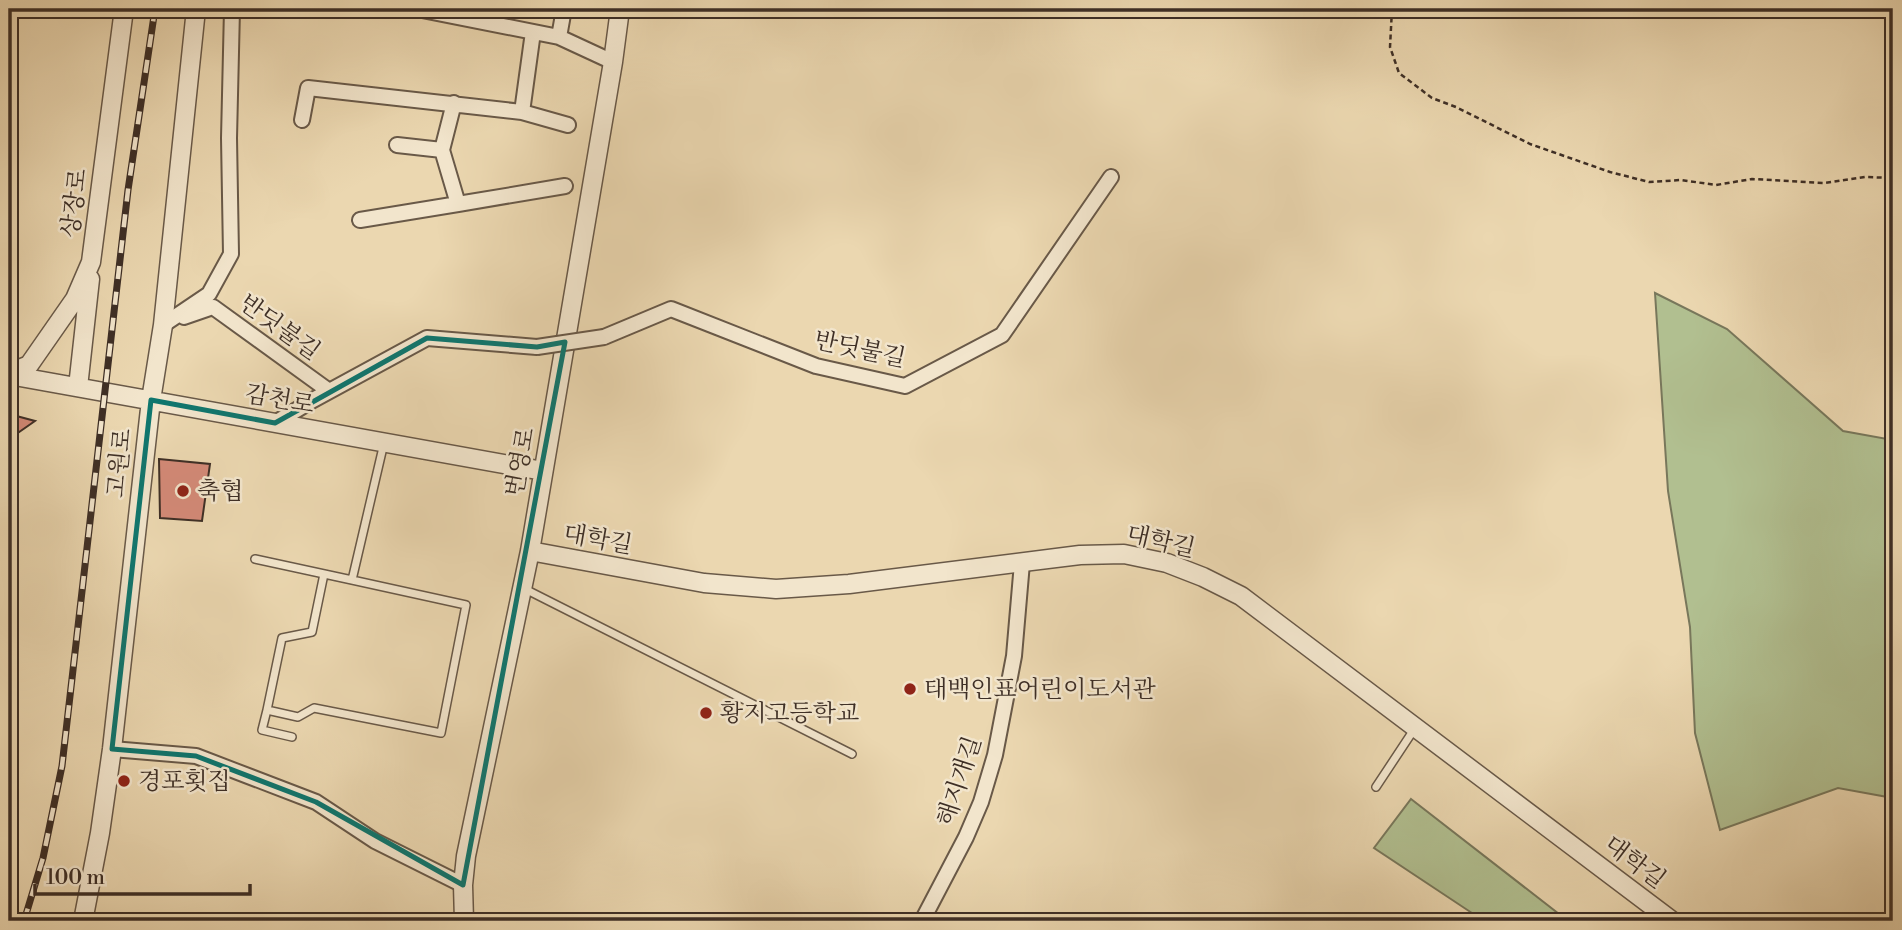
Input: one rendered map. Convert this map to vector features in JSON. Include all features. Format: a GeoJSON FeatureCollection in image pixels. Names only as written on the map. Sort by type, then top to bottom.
{"type":"FeatureCollection","features":[{"type":"Feature","properties":{"kind":"street","name":"상장로"},"geometry":{"type":"LineString","coordinates":[[9,374],[29,365],[75,299],[91,262],[124,9]]}},
{"type":"Feature","properties":{"kind":"street","name":"고원로"},"geometry":{"type":"LineString","coordinates":[[83,921],[100,833],[112,749],[151,400],[163,325],[196,9]]}},
{"type":"Feature","properties":{"kind":"street"},"geometry":{"type":"LineString","coordinates":[[163,325],[209,294],[231,254],[229,138],[232,9]]}},
{"type":"Feature","properties":{"kind":"street"},"geometry":{"type":"LineString","coordinates":[[417,9],[559,37],[613,62]]}},
{"type":"Feature","properties":{"kind":"street"},"geometry":{"type":"LineString","coordinates":[[559,37],[564,9]]}},
{"type":"Feature","properties":{"kind":"street","name":"번영로"},"geometry":{"type":"LineString","coordinates":[[464,921],[466,856],[530,551],[620,9]]}},
{"type":"Feature","properties":{"kind":"street"},"geometry":{"type":"LineString","coordinates":[[522,112],[533,32]]}},
{"type":"Feature","properties":{"kind":"street"},"geometry":{"type":"LineString","coordinates":[[302,120],[307,88],[522,112],[568,125]]}},
{"type":"Feature","properties":{"kind":"street"},"geometry":{"type":"LineString","coordinates":[[454,103],[442,150],[458,204]]}},
{"type":"Feature","properties":{"kind":"street"},"geometry":{"type":"LineString","coordinates":[[397,145],[442,150]]}},
{"type":"Feature","properties":{"kind":"street","name":"반딧불길"},"geometry":{"type":"LineString","coordinates":[[275,423],[427,338],[537,346],[604,337],[671,309],[816,366],[905,386],[1002,335],[1111,177]]}},
{"type":"Feature","properties":{"kind":"street"},"geometry":{"type":"LineString","coordinates":[[360,220],[565,186]]}},
{"type":"Feature","properties":{"kind":"street"},"geometry":{"type":"LineString","coordinates":[[78,387],[91,262]]}},
{"type":"Feature","properties":{"kind":"street","name":"반딧불길"},"geometry":{"type":"LineString","coordinates":[[163,325],[213,307],[329,391]]}},
{"type":"Feature","properties":{"kind":"street","name":"감천로"},"geometry":{"type":"LineString","coordinates":[[9,374],[543,471]]}},
{"type":"Feature","properties":{"kind":"street","name":"대학길"},"geometry":{"type":"LineString","coordinates":[[530,551],[704,583],[776,589],[849,584],[1080,555],[1124,555],[1167,563],[1241,596],[1672,921]]}},
{"type":"Feature","properties":{"kind":"street","name":"해지개길"},"geometry":{"type":"LineString","coordinates":[[922,921],[981,802],[995,755],[1014,656],[1022,563]]}},
{"type":"Feature","properties":{"kind":"street"},"geometry":{"type":"LineString","coordinates":[[112,749],[196,756],[316,802],[375,841],[463,886]]}},
{"type":"Feature","properties":{"kind":"lane"},"geometry":{"type":"LineString","coordinates":[[352,580],[384,443]]}},
{"type":"Feature","properties":{"kind":"lane"},"geometry":{"type":"LineString","coordinates":[[255,559],[466,605],[441,733],[314,708],[298,717],[267,710]]}},
{"type":"Feature","properties":{"kind":"lane"},"geometry":{"type":"LineString","coordinates":[[292,737],[262,730],[282,638],[312,632],[324,574]]}},
{"type":"Feature","properties":{"kind":"lane"},"geometry":{"type":"LineString","coordinates":[[523,587],[852,754]]}},
{"type":"Feature","properties":{"kind":"lane"},"geometry":{"type":"LineString","coordinates":[[1376,787],[1416,727]]}},
{"type":"Feature","properties":{"kind":"path"},"geometry":{"type":"LineString","coordinates":[[1392,9],[1390,47],[1399,73],[1432,98],[1530,144],[1611,172],[1649,182],[1681,180],[1716,185],[1752,179],[1824,183],[1865,177],[1893,178]]}},
{"type":"Feature","properties":{"kind":"highlighted area"},"geometry":{"type":"Polygon","coordinates":[[[427,338],[537,347],[565,342],[463,885],[316,802],[196,756],[112,749],[151,400],[275,423],[427,338]]]}},
{"type":"Feature","properties":{"kind":"green space"},"geometry":{"type":"Polygon","coordinates":[[[1655,293],[1727,329],[1843,431],[1893,440],[1893,798],[1838,788],[1720,830],[1695,733],[1690,627],[1668,491],[1655,293]]]}},
{"type":"Feature","properties":{"kind":"green space"},"geometry":{"type":"Polygon","coordinates":[[[1411,799],[1568,921],[1479,921],[1478,917],[1374,848],[1411,799]]]}},
{"type":"Feature","properties":{"kind":"building"},"geometry":{"type":"Polygon","coordinates":[[[9,414],[35,421],[9,439],[9,414]]]}},
{"type":"Feature","properties":{"kind":"building","name":"축협"},"geometry":{"type":"Polygon","coordinates":[[[159,459],[210,464],[202,521],[160,518],[159,459]]]}},
{"type":"Feature","properties":{"kind":"railway"},"geometry":{"type":"LineString","coordinates":[[24,921],[43,858],[62,766],[128,190],[155,9]]}},
{"type":"Feature","properties":{"kind":"place","name":"축협"},"geometry":{"type":"Point","coordinates":[183,491]}},
{"type":"Feature","properties":{"kind":"place","name":"태백인표어린이도서관"},"geometry":{"type":"Point","coordinates":[910,689]}},
{"type":"Feature","properties":{"kind":"place","name":"황지고등학교"},"geometry":{"type":"Point","coordinates":[706,713]}},
{"type":"Feature","properties":{"kind":"place","name":"경포횟집"},"geometry":{"type":"Point","coordinates":[124,781]}}]}
